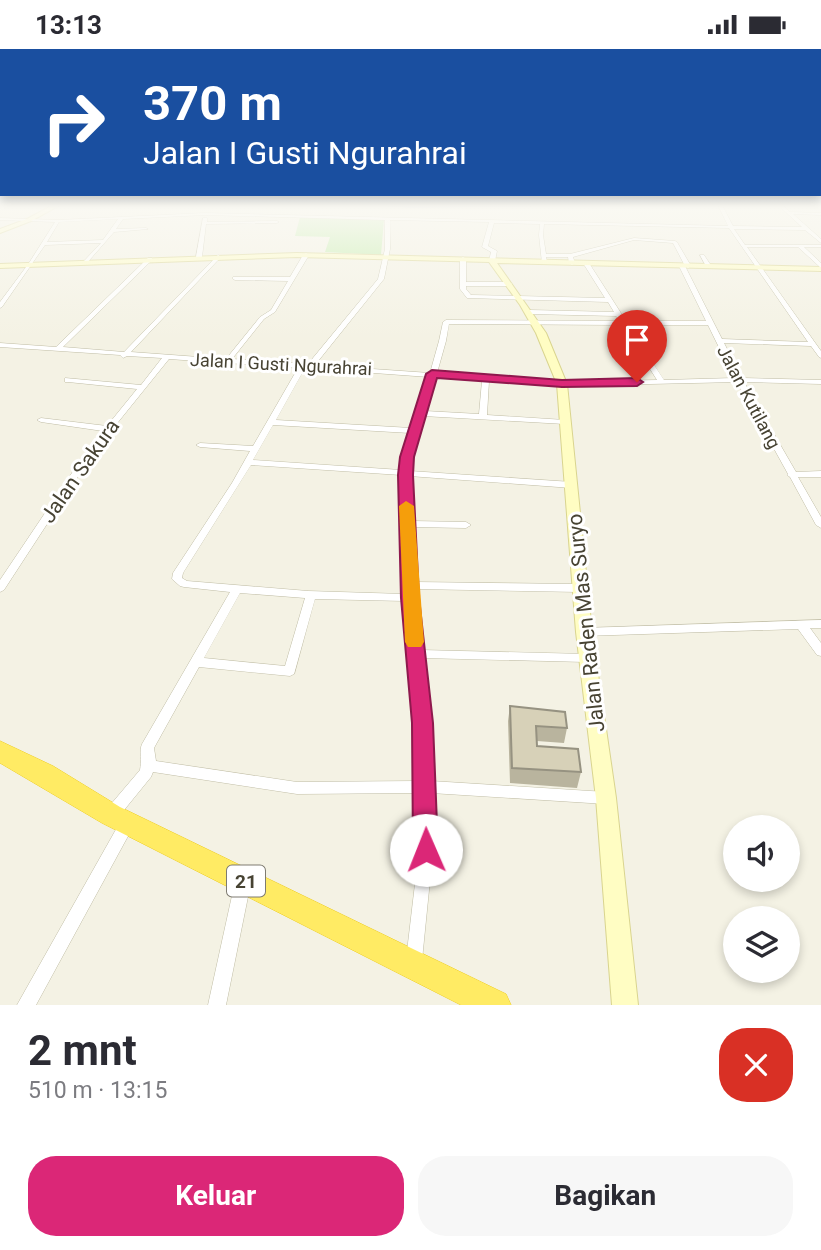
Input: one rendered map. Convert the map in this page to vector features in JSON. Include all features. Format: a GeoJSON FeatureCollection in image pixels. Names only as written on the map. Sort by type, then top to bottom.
{"type":"FeatureCollection","features":[{"type":"Feature","properties":{"kind":"highway","name":"21"},"geometry":{"type":"LineString","coordinates":[[0,751],[44,774],[117,833],[244,880],[495,1005]]}},
{"type":"Feature","properties":{"kind":"street"},"geometry":{"type":"LineString","coordinates":[[0,306],[40,250]]}},
{"type":"Feature","properties":{"kind":"street"},"geometry":{"type":"LineString","coordinates":[[87,261],[97,250]]}},
{"type":"Feature","properties":{"kind":"street"},"geometry":{"type":"LineString","coordinates":[[199,257],[200,250]]}},
{"type":"Feature","properties":{"kind":"street"},"geometry":{"type":"LineString","coordinates":[[386,250],[386,266],[381,279],[307,365],[178,573],[177,579],[184,584],[311,595],[580,588]]}},
{"type":"Feature","properties":{"kind":"street"},"geometry":{"type":"LineString","coordinates":[[490,250],[494,251],[492,261]]}},
{"type":"Feature","properties":{"kind":"street"},"geometry":{"type":"LineString","coordinates":[[543,250],[544,259]]}},
{"type":"Feature","properties":{"kind":"street","name":"Jalan Kutilang"},"geometry":{"type":"LineString","coordinates":[[571,259],[601,250]]}},
{"type":"Feature","properties":{"kind":"street","name":"Jalan Kutilang"},"geometry":{"type":"LineString","coordinates":[[679,250],[710,323],[739,380],[790,475],[821,525]]}},
{"type":"Feature","properties":{"kind":"street"},"geometry":{"type":"LineString","coordinates":[[745,250],[821,356]]}},
{"type":"Feature","properties":{"kind":"street"},"geometry":{"type":"LineString","coordinates":[[803,250],[821,267]]}},
{"type":"Feature","properties":{"kind":"street"},"geometry":{"type":"LineString","coordinates":[[228,360],[262,319],[273,311],[306,255]]}},
{"type":"Feature","properties":{"kind":"street"},"geometry":{"type":"LineString","coordinates":[[0,266],[306,255],[492,261],[571,259],[586,263],[709,267],[821,267]]}},
{"type":"Feature","properties":{"kind":"street"},"geometry":{"type":"LineString","coordinates":[[702,256],[709,267]]}},
{"type":"Feature","properties":{"kind":"street"},"geometry":{"type":"LineString","coordinates":[[122,356],[218,257]]}},
{"type":"Feature","properties":{"kind":"street"},"geometry":{"type":"LineString","coordinates":[[57,350],[150,259]]}},
{"type":"Feature","properties":{"kind":"street"},"geometry":{"type":"LineString","coordinates":[[463,259],[465,295],[476,299],[610,300]]}},
{"type":"Feature","properties":{"kind":"street","name":"Jalan Raden Mas Suryo"},"geometry":{"type":"LineString","coordinates":[[492,261],[534,317],[551,349],[562,384],[583,632],[606,798],[625,1005]]}},
{"type":"Feature","properties":{"kind":"street"},"geometry":{"type":"LineString","coordinates":[[586,263],[662,381]]}},
{"type":"Feature","properties":{"kind":"street"},"geometry":{"type":"LineString","coordinates":[[235,278],[292,279]]}},
{"type":"Feature","properties":{"kind":"street"},"geometry":{"type":"LineString","coordinates":[[463,284],[509,284]]}},
{"type":"Feature","properties":{"kind":"street"},"geometry":{"type":"LineString","coordinates":[[413,964],[426,850],[425,787],[410,592],[405,475],[419,413],[439,359],[446,322],[619,314]]}},
{"type":"Feature","properties":{"kind":"street"},"geometry":{"type":"LineString","coordinates":[[534,317],[625,323],[710,323]]}},
{"type":"Feature","properties":{"kind":"street"},"geometry":{"type":"LineString","coordinates":[[719,341],[813,344]]}},
{"type":"Feature","properties":{"kind":"street","name":"Jalan I Gusti Ngurahrai"},"geometry":{"type":"LineString","coordinates":[[0,345],[122,356],[307,365],[562,384],[739,380],[821,382]]}},
{"type":"Feature","properties":{"kind":"street","name":"Jalan Sakura"},"geometry":{"type":"LineString","coordinates":[[0,588],[108,429],[166,358]]}},
{"type":"Feature","properties":{"kind":"street"},"geometry":{"type":"LineString","coordinates":[[483,417],[486,379]]}},
{"type":"Feature","properties":{"kind":"street"},"geometry":{"type":"LineString","coordinates":[[68,380],[143,387]]}},
{"type":"Feature","properties":{"kind":"street"},"geometry":{"type":"LineString","coordinates":[[419,413],[565,422]]}},
{"type":"Feature","properties":{"kind":"street"},"geometry":{"type":"LineString","coordinates":[[40,421],[108,429]]}},
{"type":"Feature","properties":{"kind":"street"},"geometry":{"type":"LineString","coordinates":[[271,422],[414,431]]}},
{"type":"Feature","properties":{"kind":"street"},"geometry":{"type":"LineString","coordinates":[[200,445],[254,449]]}},
{"type":"Feature","properties":{"kind":"street"},"geometry":{"type":"LineString","coordinates":[[247,462],[572,485]]}},
{"type":"Feature","properties":{"kind":"street"},"geometry":{"type":"LineString","coordinates":[[790,475],[821,474]]}},
{"type":"Feature","properties":{"kind":"street"},"geometry":{"type":"LineString","coordinates":[[407,524],[466,525]]}},
{"type":"Feature","properties":{"kind":"street"},"geometry":{"type":"LineString","coordinates":[[26,1005],[146,773],[149,766],[147,748],[237,589]]}},
{"type":"Feature","properties":{"kind":"street"},"geometry":{"type":"LineString","coordinates":[[196,662],[290,671],[311,595]]}},
{"type":"Feature","properties":{"kind":"street"},"geometry":{"type":"LineString","coordinates":[[583,632],[821,624]]}},
{"type":"Feature","properties":{"kind":"street"},"geometry":{"type":"LineString","coordinates":[[801,625],[821,652]]}},
{"type":"Feature","properties":{"kind":"street"},"geometry":{"type":"LineString","coordinates":[[415,654],[586,658]]}},
{"type":"Feature","properties":{"kind":"street"},"geometry":{"type":"LineString","coordinates":[[149,766],[297,788],[425,787],[606,798]]}},
{"type":"Feature","properties":{"kind":"street"},"geometry":{"type":"LineString","coordinates":[[217,1005],[244,880]]}},
{"type":"Feature","properties":{"kind":"green space"},"geometry":{"type":"Polygon","coordinates":[[[326,250],[381,250],[381,255],[325,252],[326,250]]]}},
{"type":"Feature","properties":{"kind":"building"},"geometry":{"type":"Polygon","coordinates":[[[510,706],[565,712],[567,728],[536,726],[537,746],[578,749],[581,772],[512,768],[510,706]]]}},
{"type":"Feature","properties":{"kind":"slow traffic"},"geometry":{"type":"LineString","coordinates":[[406,506],[414,642]]}},
{"type":"Feature","properties":{"kind":"route"},"geometry":{"type":"LineString","coordinates":[[426,850],[422,723],[410,598],[405,475],[407,457],[432,374],[562,384],[637,382]]}}]}
